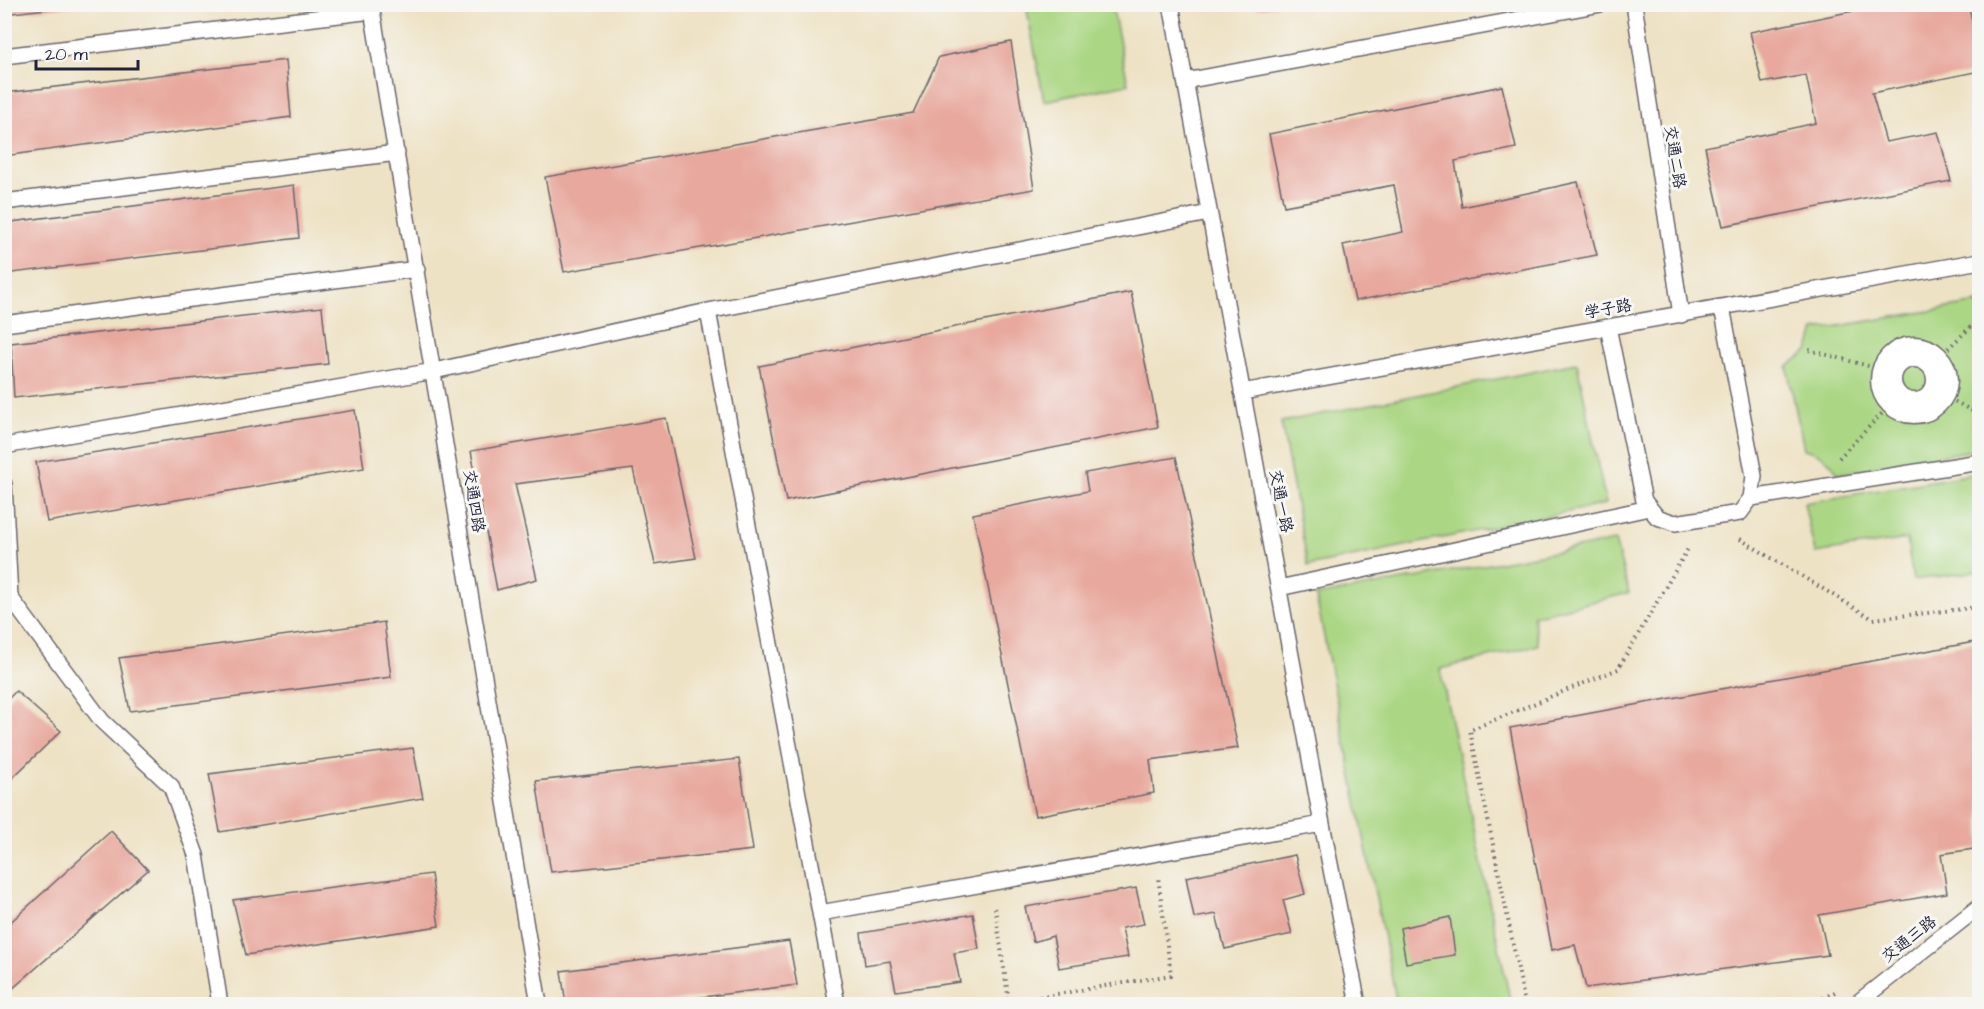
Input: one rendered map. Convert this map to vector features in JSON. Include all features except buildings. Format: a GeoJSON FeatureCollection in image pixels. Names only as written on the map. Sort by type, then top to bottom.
{"type":"FeatureCollection","features":[{"type":"Feature","properties":{"kind":"street"},"geometry":{"type":"LineString","coordinates":[[1912,352],[1929,356],[1935,361],[1942,376],[1942,385],[1934,400],[1919,407],[1910,408],[1895,400],[1887,387],[1887,371],[1897,358],[1912,352]]}},
{"type":"Feature","properties":{"kind":"lane","name":"交通一路"},"geometry":{"type":"LineString","coordinates":[[1171,4],[1322,824],[1358,1005]]}},
{"type":"Feature","properties":{"kind":"lane"},"geometry":{"type":"LineString","coordinates":[[1185,81],[1601,4]]}},
{"type":"Feature","properties":{"kind":"lane","name":"交通二路"},"geometry":{"type":"LineString","coordinates":[[1634,4],[1681,315]]}},
{"type":"Feature","properties":{"kind":"lane"},"geometry":{"type":"LineString","coordinates":[[4,56],[372,8]]}},
{"type":"Feature","properties":{"kind":"lane","name":"交通四路"},"geometry":{"type":"LineString","coordinates":[[372,8],[539,1005]]}},
{"type":"Feature","properties":{"kind":"lane"},"geometry":{"type":"LineString","coordinates":[[4,202],[397,153]]}},
{"type":"Feature","properties":{"kind":"lane"},"geometry":{"type":"LineString","coordinates":[[4,446],[434,371],[708,310],[1209,213]]}},
{"type":"Feature","properties":{"kind":"lane","name":"学子路"},"geometry":{"type":"LineString","coordinates":[[1242,392],[1980,261]]}},
{"type":"Feature","properties":{"kind":"lane"},"geometry":{"type":"LineString","coordinates":[[4,324],[417,269]]}},
{"type":"Feature","properties":{"kind":"lane"},"geometry":{"type":"LineString","coordinates":[[1608,327],[1644,501],[1657,517],[1676,524],[1740,513],[1751,498],[1754,476],[1722,307]]}},
{"type":"Feature","properties":{"kind":"lane"},"geometry":{"type":"LineString","coordinates":[[708,310],[837,1005]]}},
{"type":"Feature","properties":{"kind":"lane"},"geometry":{"type":"LineString","coordinates":[[1751,498],[1980,462]]}},
{"type":"Feature","properties":{"kind":"lane"},"geometry":{"type":"LineString","coordinates":[[4,484],[10,597],[102,721],[171,786],[196,855],[220,1005]]}},
{"type":"Feature","properties":{"kind":"lane"},"geometry":{"type":"LineString","coordinates":[[1279,588],[1649,507]]}},
{"type":"Feature","properties":{"kind":"lane"},"geometry":{"type":"LineString","coordinates":[[820,913],[1322,824]]}},
{"type":"Feature","properties":{"kind":"lane","name":"交通三路"},"geometry":{"type":"LineString","coordinates":[[1859,1003],[1980,906]]}},
{"type":"Feature","properties":{"kind":"path"},"geometry":{"type":"LineString","coordinates":[[1935,361],[1980,318]]}},
{"type":"Feature","properties":{"kind":"path"},"geometry":{"type":"LineString","coordinates":[[1809,350],[1887,371]]}},
{"type":"Feature","properties":{"kind":"path"},"geometry":{"type":"LineString","coordinates":[[1939,393],[1980,415]]}},
{"type":"Feature","properties":{"kind":"path"},"geometry":{"type":"LineString","coordinates":[[1820,487],[1832,464],[1895,400]]}},
{"type":"Feature","properties":{"kind":"path"},"geometry":{"type":"LineString","coordinates":[[1525,1005],[1470,730],[1618,669],[1706,518],[1873,619],[1980,607]]}},
{"type":"Feature","properties":{"kind":"path"},"geometry":{"type":"LineString","coordinates":[[991,883],[1009,1002],[1171,975],[1155,854]]}},
{"type":"Feature","properties":{"kind":"path"},"geometry":{"type":"LineString","coordinates":[[1583,1005],[1599,1001],[1601,1005]]}},
{"type":"Feature","properties":{"kind":"green space"},"geometry":{"type":"Polygon","coordinates":[[[1026,5],[1112,5],[1128,84],[1044,101],[1026,5]]]}},
{"type":"Feature","properties":{"kind":"green space"},"geometry":{"type":"Polygon","coordinates":[[[1979,303],[1979,449],[1838,474],[1824,458],[1804,449],[1787,367],[1809,350],[1815,330],[1979,303]]]}},
{"type":"Feature","properties":{"kind":"green space"},"geometry":{"type":"Polygon","coordinates":[[[1577,363],[1606,504],[1308,566],[1281,422],[1577,363]]]}},
{"type":"Feature","properties":{"kind":"green space"},"geometry":{"type":"Polygon","coordinates":[[[1979,473],[1979,571],[1913,580],[1907,539],[1815,553],[1804,503],[1979,473]]]}},
{"type":"Feature","properties":{"kind":"green space"},"geometry":{"type":"Polygon","coordinates":[[[1615,541],[1629,593],[1533,616],[1538,645],[1440,669],[1511,1004],[1397,1004],[1316,596],[1615,541]]]}}]}
